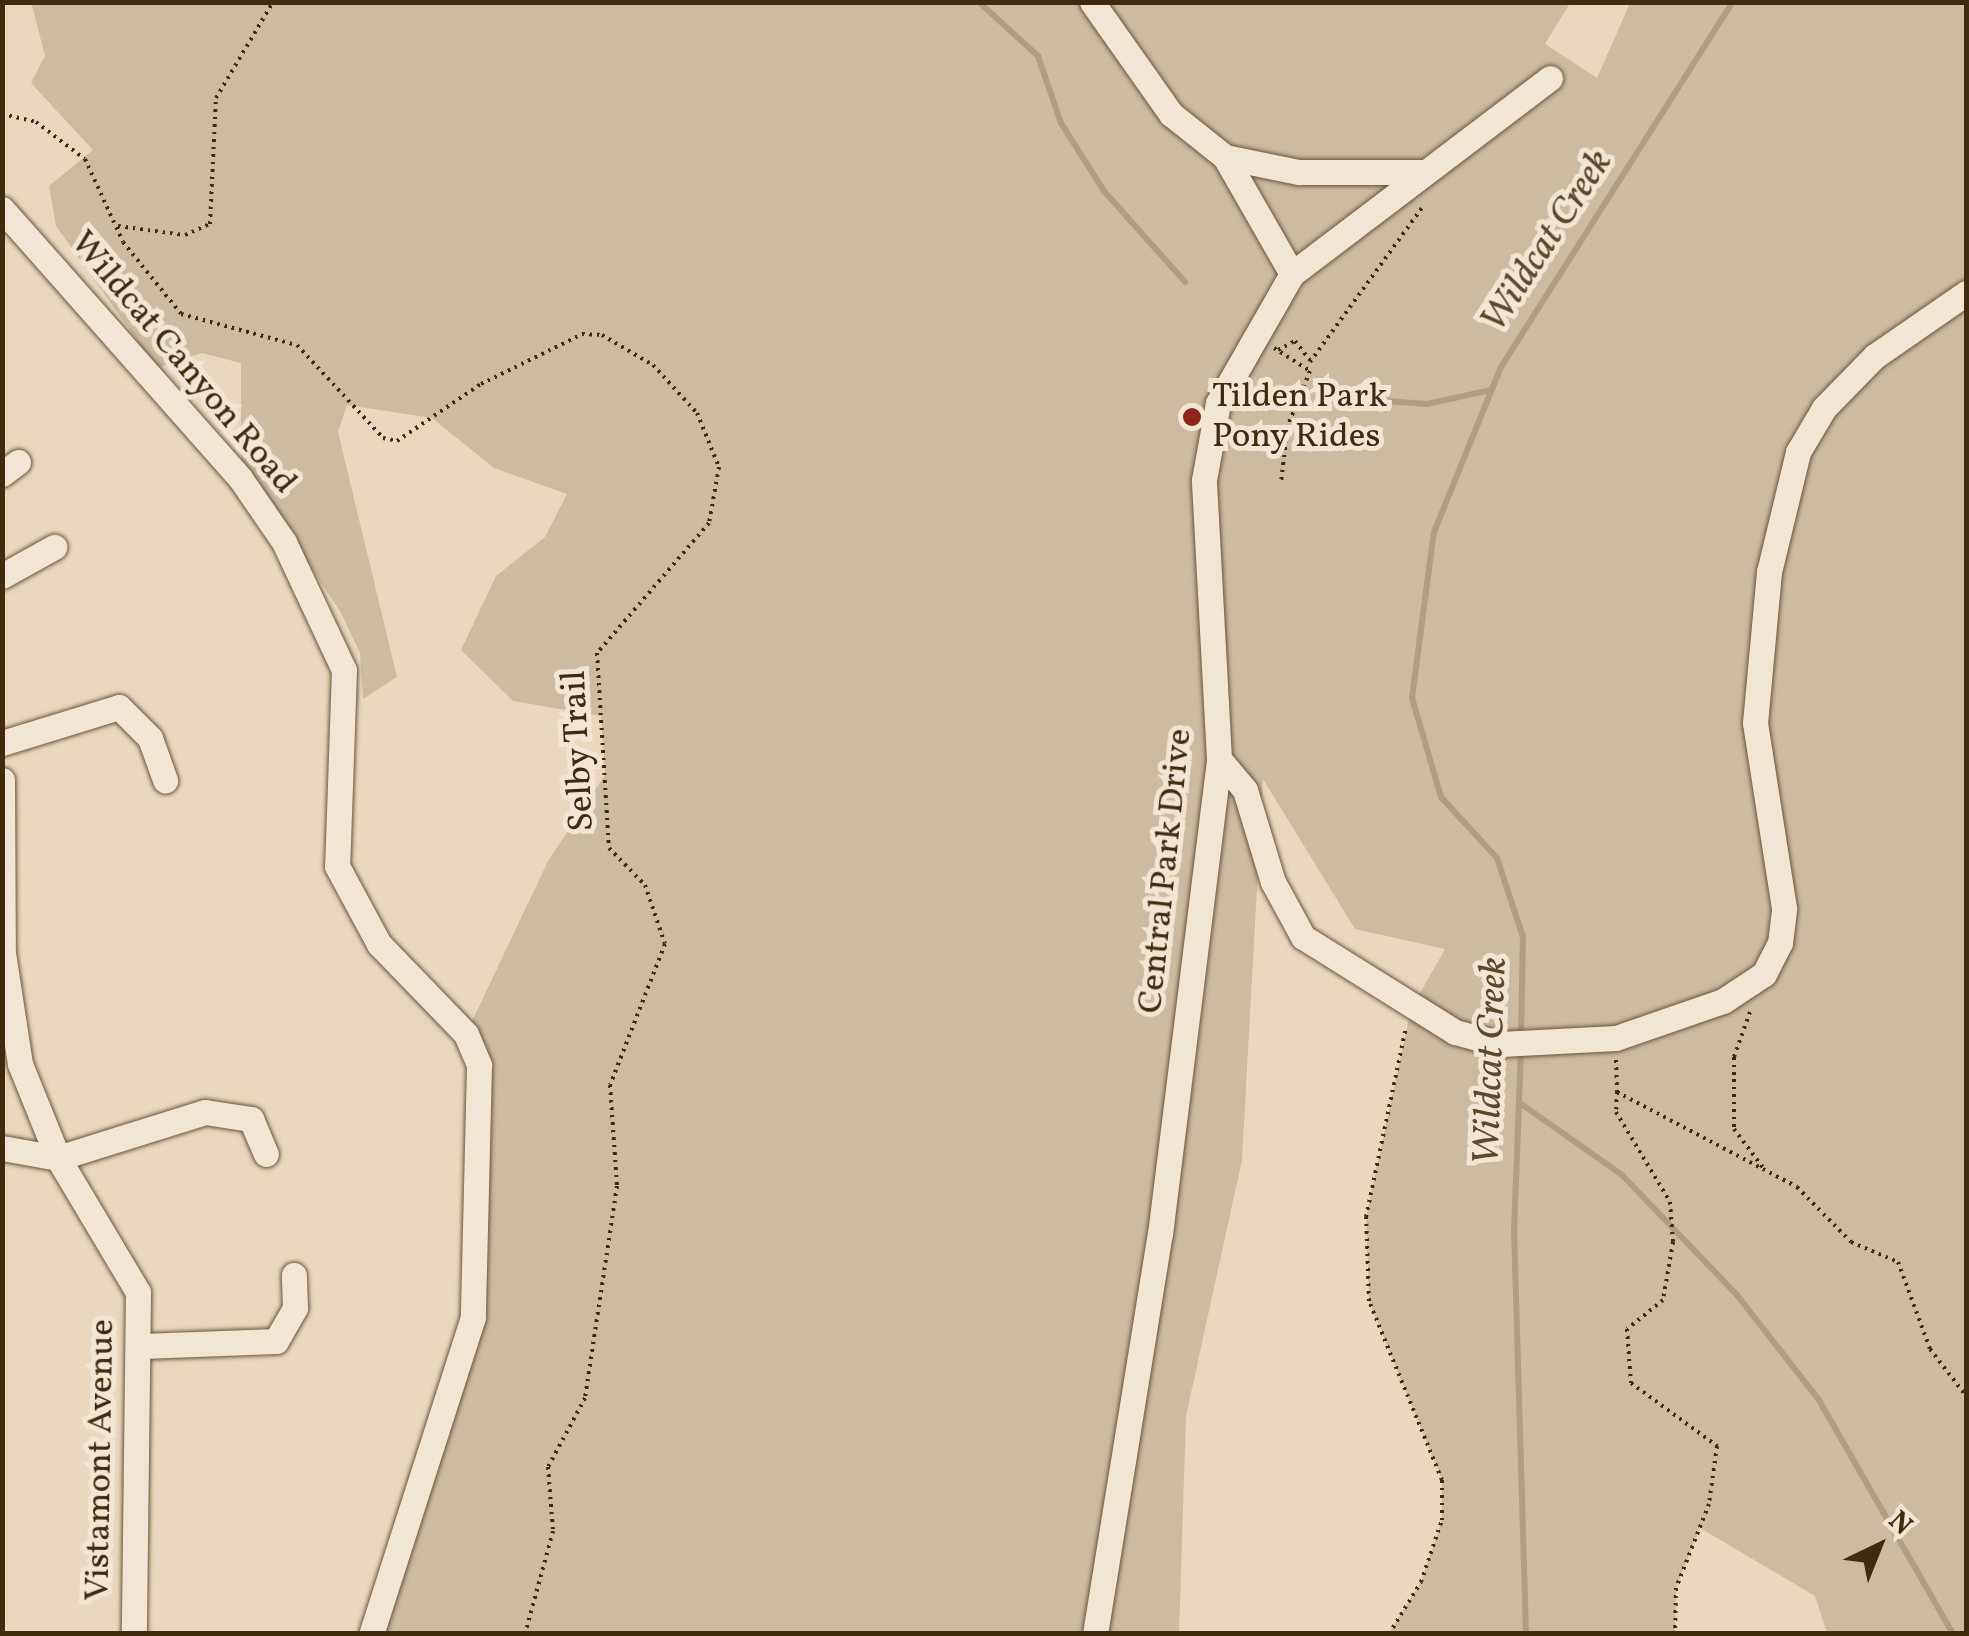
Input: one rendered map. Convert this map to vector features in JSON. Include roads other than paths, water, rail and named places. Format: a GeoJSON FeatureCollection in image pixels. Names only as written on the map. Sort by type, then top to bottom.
{"type":"FeatureCollection","features":[{"type":"Feature","properties":{"kind":"street"},"geometry":{"type":"LineString","coordinates":[[1092,2],[1171,114],[1225,157],[1292,274]]}},
{"type":"Feature","properties":{"kind":"street","name":"Central Park Drive"},"geometry":{"type":"LineString","coordinates":[[1095,1634],[1160,1234],[1219,760],[1204,480],[1231,374],[1292,274],[1550,78]]}},
{"type":"Feature","properties":{"kind":"street"},"geometry":{"type":"LineString","coordinates":[[1225,157],[1299,172],[1424,172]]}},
{"type":"Feature","properties":{"kind":"street","name":"Wildcat Canyon Road"},"geometry":{"type":"LineString","coordinates":[[2,210],[240,478],[284,542],[344,670],[337,866],[379,944],[466,1034],[479,1065],[473,1318],[371,1634]]}},
{"type":"Feature","properties":{"kind":"street"},"geometry":{"type":"LineString","coordinates":[[1219,760],[1244,790],[1273,882],[1304,937],[1411,1009],[1500,1044],[1616,1038],[1688,1020],[1764,974],[1784,908],[1754,722],[1769,572],[1798,452],[1824,408],[1874,356],[1966,293]]}},
{"type":"Feature","properties":{"kind":"street"},"geometry":{"type":"LineString","coordinates":[[2,576],[54,547]]}},
{"type":"Feature","properties":{"kind":"street"},"geometry":{"type":"LineString","coordinates":[[2,743],[118,707],[150,738],[165,780]]}},
{"type":"Feature","properties":{"kind":"street","name":"Vistamont Avenue"},"geometry":{"type":"LineString","coordinates":[[2,780],[9,1004],[20,1064],[58,1158],[122,1258],[138,1292],[142,1346],[134,1634]]}},
{"type":"Feature","properties":{"kind":"street"},"geometry":{"type":"LineString","coordinates":[[2,1148],[58,1158],[205,1112],[250,1119],[266,1154]]}},
{"type":"Feature","properties":{"kind":"street"},"geometry":{"type":"LineString","coordinates":[[142,1346],[276,1341],[295,1308],[294,1276]]}},
{"type":"Feature","properties":{"kind":"waterway"},"geometry":{"type":"LineString","coordinates":[[979,2],[1038,56],[1061,123],[1104,191],[1185,282]]}},
{"type":"Feature","properties":{"kind":"waterway","name":"Wildcat Creek"},"geometry":{"type":"LineString","coordinates":[[1521,1038],[1523,937],[1497,858],[1441,797],[1412,698],[1434,532],[1501,367],[1733,2]]}},
{"type":"Feature","properties":{"kind":"waterway"},"geometry":{"type":"LineString","coordinates":[[1359,399],[1427,404],[1491,390]]}},
{"type":"Feature","properties":{"kind":"waterway","name":"Wildcat Creek"},"geometry":{"type":"LineString","coordinates":[[1521,1050],[1514,1229],[1526,1634]]}},
{"type":"Feature","properties":{"kind":"waterway"},"geometry":{"type":"LineString","coordinates":[[1520,1103],[1622,1175],[1737,1295],[1819,1400],[1953,1634]]}},
{"type":"Feature","properties":{"kind":"place","name":"Tilden Park Pony Rides"},"geometry":{"type":"Point","coordinates":[1192,417]}}]}
